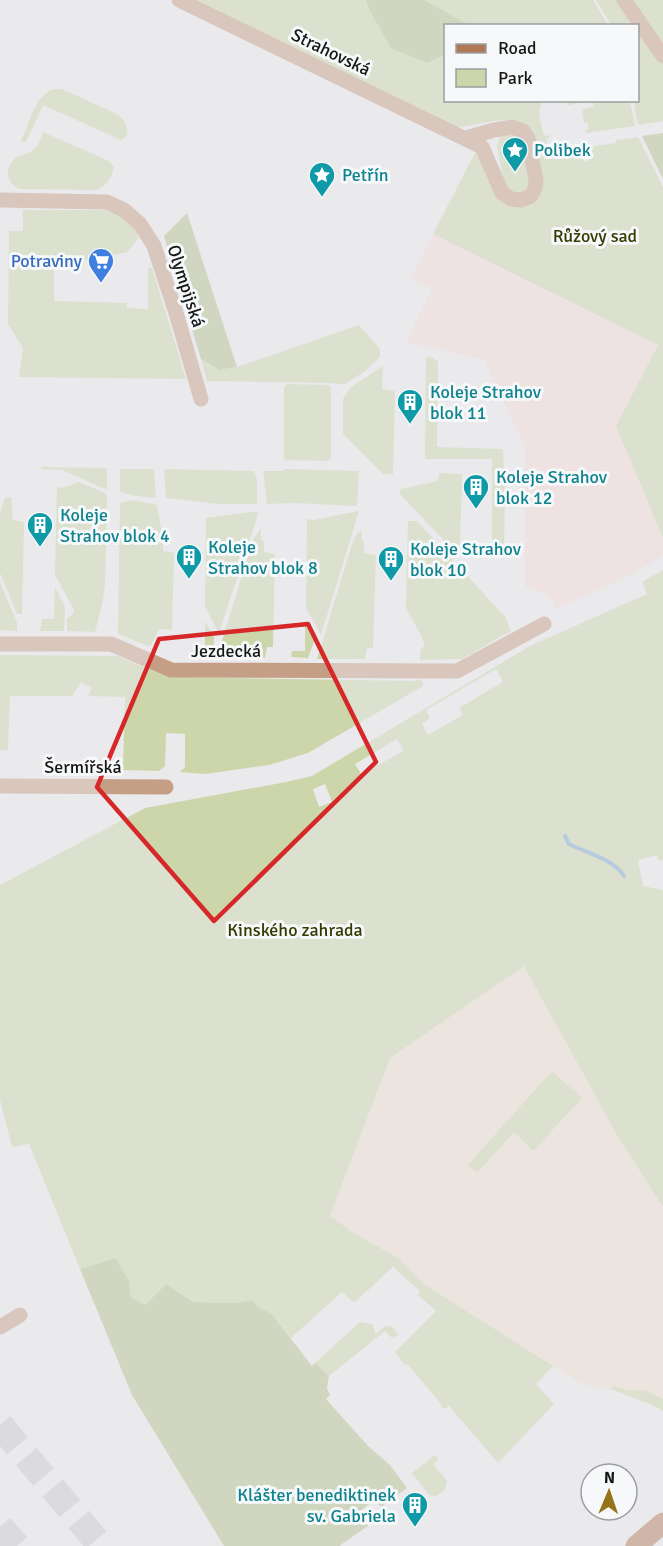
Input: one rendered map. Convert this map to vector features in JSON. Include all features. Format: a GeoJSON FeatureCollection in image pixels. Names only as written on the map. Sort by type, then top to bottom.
{"type":"FeatureCollection","features":[{"type":"Feature","properties":{"kind":"street","name":"Strahovská"},"geometry":{"type":"LineString","coordinates":[[179,0],[466,138],[482,147],[502,193],[511,199],[521,200],[531,195],[536,181],[528,138],[523,131],[513,128],[494,130],[466,138]]}},
{"type":"Feature","properties":{"kind":"street"},"geometry":{"type":"LineString","coordinates":[[624,0],[663,56]]}},
{"type":"Feature","properties":{"kind":"street","name":"Olympijská"},"geometry":{"type":"LineString","coordinates":[[0,200],[107,202],[124,210],[140,224],[154,246],[201,399]]}},
{"type":"Feature","properties":{"kind":"street","name":"Jezdecká"},"geometry":{"type":"LineString","coordinates":[[0,644],[111,644],[171,670],[457,671],[544,624]]}},
{"type":"Feature","properties":{"kind":"street","name":"Šermířská"},"geometry":{"type":"LineString","coordinates":[[0,786],[166,787]]}},
{"type":"Feature","properties":{"kind":"street"},"geometry":{"type":"LineString","coordinates":[[0,1327],[20,1315]]}},
{"type":"Feature","properties":{"kind":"street"},"geometry":{"type":"LineString","coordinates":[[636,1546],[663,1523]]}},
{"type":"Feature","properties":{"kind":"highlighted area"},"geometry":{"type":"Polygon","coordinates":[[[308,624],[376,762],[214,921],[97,787],[159,639],[308,624]]]}},
{"type":"Feature","properties":{"kind":"shaded area"},"geometry":{"type":"Polygon","coordinates":[[[433,234],[658,345],[616,426],[663,538],[663,556],[625,578],[556,609],[548,595],[525,586],[525,447],[484,360],[406,342],[432,289],[411,279],[433,234]]]}},
{"type":"Feature","properties":{"kind":"shaded area"},"geometry":{"type":"Polygon","coordinates":[[[524,966],[617,1135],[663,1207],[663,1411],[614,1390],[592,1387],[577,1381],[424,1284],[398,1258],[330,1217],[390,1058],[524,966]]]}},
{"type":"Feature","properties":{"kind":"green space","name":"Růžový sad"},"geometry":{"type":"Polygon","coordinates":[[[192,0],[593,0],[607,24],[444,24],[444,102],[542,102],[540,119],[544,136],[549,135],[550,138],[546,139],[548,155],[572,151],[574,159],[582,158],[584,162],[589,160],[587,147],[638,137],[663,187],[663,538],[616,426],[658,345],[433,234],[476,151],[496,194],[530,202],[528,127],[521,122],[503,120],[455,127],[192,0]]]}},
{"type":"Feature","properties":{"kind":"green space"},"geometry":{"type":"Polygon","coordinates":[[[366,0],[424,0],[467,24],[444,24],[444,55],[427,63],[391,48],[366,0]]]}},
{"type":"Feature","properties":{"kind":"green space"},"geometry":{"type":"Polygon","coordinates":[[[596,0],[663,0],[663,121],[638,125],[637,122],[634,102],[639,102],[639,24],[610,24],[596,0]]]}},
{"type":"Feature","properties":{"kind":"green space"},"geometry":{"type":"Polygon","coordinates":[[[54,89],[62,89],[119,115],[126,125],[127,135],[121,140],[43,105],[26,142],[22,142],[37,104],[54,89]]]}},
{"type":"Feature","properties":{"kind":"green space"},"geometry":{"type":"Polygon","coordinates":[[[567,102],[587,102],[568,105],[567,102]]]}},
{"type":"Feature","properties":{"kind":"green space"},"geometry":{"type":"Polygon","coordinates":[[[593,102],[630,102],[635,126],[586,133],[585,130],[589,129],[587,122],[584,123],[582,109],[594,107],[593,102]]]}},
{"type":"Feature","properties":{"kind":"green space"},"geometry":{"type":"Polygon","coordinates":[[[43,132],[109,161],[114,167],[108,181],[96,190],[19,189],[14,186],[8,174],[9,166],[16,158],[36,147],[43,132]]]}},
{"type":"Feature","properties":{"kind":"green space"},"geometry":{"type":"Polygon","coordinates":[[[663,133],[663,179],[642,136],[663,133]]]}},
{"type":"Feature","properties":{"kind":"green space"},"geometry":{"type":"Polygon","coordinates":[[[504,134],[517,135],[522,142],[529,185],[525,191],[515,194],[504,184],[497,146],[500,137],[504,134]]]}},
{"type":"Feature","properties":{"kind":"green space"},"geometry":{"type":"Polygon","coordinates":[[[23,210],[108,210],[125,218],[137,232],[138,238],[128,252],[85,260],[82,270],[54,269],[54,301],[127,303],[127,308],[148,309],[148,268],[152,268],[186,379],[19,377],[23,348],[8,324],[9,231],[23,231],[23,210]]]}},
{"type":"Feature","properties":{"kind":"green space"},"geometry":{"type":"Polygon","coordinates":[[[187,213],[237,367],[219,370],[201,359],[164,236],[187,213]]]}},
{"type":"Feature","properties":{"kind":"green space"},"geometry":{"type":"Polygon","coordinates":[[[359,325],[380,349],[380,357],[364,372],[345,384],[207,381],[201,359],[219,370],[237,367],[359,325]]]}},
{"type":"Feature","properties":{"kind":"green space"},"geometry":{"type":"Polygon","coordinates":[[[432,357],[438,362],[437,447],[503,449],[504,548],[492,547],[492,459],[425,459],[426,358],[432,357]]]}},
{"type":"Feature","properties":{"kind":"green space"},"geometry":{"type":"Polygon","coordinates":[[[383,366],[382,389],[395,391],[393,474],[383,474],[343,434],[343,399],[351,387],[383,366]]]}},
{"type":"Feature","properties":{"kind":"green space"},"geometry":{"type":"Polygon","coordinates":[[[287,384],[328,385],[331,388],[331,458],[328,461],[286,460],[284,458],[284,387],[287,384]]]}},
{"type":"Feature","properties":{"kind":"green space"},"geometry":{"type":"Polygon","coordinates":[[[41,467],[107,468],[107,490],[62,470],[41,469],[41,467]]]}},
{"type":"Feature","properties":{"kind":"green space"},"geometry":{"type":"Polygon","coordinates":[[[120,469],[154,469],[156,498],[120,492],[120,469]]]}},
{"type":"Feature","properties":{"kind":"green space"},"geometry":{"type":"Polygon","coordinates":[[[164,469],[254,471],[257,480],[257,504],[218,504],[166,498],[164,469]]]}},
{"type":"Feature","properties":{"kind":"green space"},"geometry":{"type":"Polygon","coordinates":[[[284,469],[359,471],[357,506],[267,504],[263,471],[283,471],[284,469]]]}},
{"type":"Feature","properties":{"kind":"green space"},"geometry":{"type":"Polygon","coordinates":[[[439,473],[462,474],[460,547],[450,547],[399,493],[401,489],[438,481],[439,473]]]}},
{"type":"Feature","properties":{"kind":"green space"},"geometry":{"type":"Polygon","coordinates":[[[79,482],[107,496],[105,585],[95,632],[67,631],[67,619],[74,610],[55,575],[57,487],[63,488],[79,482]]]}},
{"type":"Feature","properties":{"kind":"green space"},"geometry":{"type":"Polygon","coordinates":[[[11,497],[13,520],[24,522],[22,614],[17,614],[0,573],[0,513],[5,498],[11,497]]]}},
{"type":"Feature","properties":{"kind":"green space"},"geometry":{"type":"Polygon","coordinates":[[[133,500],[157,505],[163,551],[174,553],[172,630],[159,629],[150,647],[118,634],[120,503],[133,500]]]}},
{"type":"Feature","properties":{"kind":"green space"},"geometry":{"type":"Polygon","coordinates":[[[258,511],[219,633],[205,607],[206,518],[258,511]]]}},
{"type":"Feature","properties":{"kind":"green space"},"geometry":{"type":"Polygon","coordinates":[[[359,511],[321,635],[306,608],[307,519],[313,520],[359,511]]]}},
{"type":"Feature","properties":{"kind":"green space"},"geometry":{"type":"Polygon","coordinates":[[[408,521],[417,521],[506,618],[511,631],[462,659],[420,660],[420,650],[425,646],[406,609],[408,521]]]}},
{"type":"Feature","properties":{"kind":"green space"},"geometry":{"type":"Polygon","coordinates":[[[261,528],[264,552],[275,554],[273,647],[267,647],[265,658],[217,657],[253,540],[261,528]]]}},
{"type":"Feature","properties":{"kind":"green space"},"geometry":{"type":"Polygon","coordinates":[[[362,530],[364,553],[376,555],[373,648],[367,648],[365,659],[317,659],[353,541],[362,530]]]}},
{"type":"Feature","properties":{"kind":"green space","name":"Kinského zahrada"},"geometry":{"type":"Polygon","coordinates":[[[663,570],[663,860],[659,861],[657,855],[638,860],[643,886],[663,890],[663,1207],[617,1135],[524,966],[390,1058],[330,1216],[352,1232],[398,1258],[424,1284],[553,1366],[536,1384],[554,1404],[498,1463],[449,1406],[444,1409],[441,1406],[395,1352],[436,1311],[418,1295],[420,1291],[394,1266],[354,1303],[342,1292],[291,1338],[271,1313],[259,1308],[252,1300],[237,1303],[193,1302],[166,1284],[145,1305],[131,1297],[129,1281],[116,1258],[80,1269],[29,1144],[12,1147],[0,1100],[0,885],[145,808],[312,776],[530,646],[647,594],[642,582],[663,570]],[[496,669],[426,710],[430,718],[422,724],[428,735],[463,715],[459,708],[503,682],[496,669]],[[397,739],[355,764],[361,774],[404,751],[397,739]],[[325,784],[313,789],[319,807],[332,802],[325,784]]]}},
{"type":"Feature","properties":{"kind":"green space"},"geometry":{"type":"Polygon","coordinates":[[[0,582],[17,623],[17,631],[0,630],[0,582]]]}},
{"type":"Feature","properties":{"kind":"green space"},"geometry":{"type":"Polygon","coordinates":[[[55,587],[65,607],[64,631],[40,631],[42,619],[54,619],[55,587]]]}},
{"type":"Feature","properties":{"kind":"green space"},"geometry":{"type":"Polygon","coordinates":[[[205,621],[214,637],[213,657],[191,657],[192,650],[205,650],[205,621]]]}},
{"type":"Feature","properties":{"kind":"green space"},"geometry":{"type":"Polygon","coordinates":[[[305,623],[315,639],[308,658],[291,657],[292,651],[305,651],[305,623]]]}},
{"type":"Feature","properties":{"kind":"green space"},"geometry":{"type":"Polygon","coordinates":[[[0,655],[117,656],[168,677],[416,681],[417,679],[422,681],[423,686],[308,753],[269,765],[205,774],[180,772],[185,767],[185,734],[166,733],[165,766],[159,771],[123,770],[125,697],[88,696],[92,688],[81,682],[72,696],[10,696],[8,750],[0,750],[0,655]]]}},
{"type":"Feature","properties":{"kind":"green space"},"geometry":{"type":"Polygon","coordinates":[[[552,1071],[582,1098],[533,1151],[514,1132],[477,1173],[468,1165],[552,1071]]]}},
{"type":"Feature","properties":{"kind":"green space"},"geometry":{"type":"Polygon","coordinates":[[[116,1258],[129,1281],[131,1297],[145,1305],[166,1284],[193,1302],[237,1303],[252,1300],[259,1308],[271,1313],[312,1366],[315,1363],[329,1376],[327,1388],[330,1395],[326,1399],[368,1446],[390,1465],[407,1488],[381,1507],[375,1499],[359,1512],[368,1526],[339,1546],[224,1546],[132,1395],[80,1269],[116,1258]]]}},
{"type":"Feature","properties":{"kind":"green space"},"geometry":{"type":"Polygon","coordinates":[[[360,1322],[372,1324],[376,1334],[384,1327],[392,1326],[398,1335],[392,1338],[385,1331],[329,1376],[315,1363],[360,1322]]]}},
{"type":"Feature","properties":{"kind":"green space"},"geometry":{"type":"Polygon","coordinates":[[[614,1386],[629,1391],[644,1390],[663,1399],[663,1411],[611,1389],[614,1386]]]}},
{"type":"Feature","properties":{"kind":"green space"},"geometry":{"type":"Polygon","coordinates":[[[435,1455],[439,1459],[433,1464],[447,1481],[444,1491],[436,1496],[429,1495],[412,1473],[435,1455]]]}},
{"type":"Feature","properties":{"kind":"waterway"},"geometry":{"type":"LineString","coordinates":[[565,836],[569,844],[607,861],[624,876]]}},
{"type":"Feature","properties":{"kind":"tunnel"},"geometry":{"type":"LineString","coordinates":[[0,1425],[101,1546]]}},
{"type":"Feature","properties":{"kind":"tunnel"},"geometry":{"type":"LineString","coordinates":[[0,1527],[17,1546]]}},
{"type":"Feature","properties":{"kind":"place","name":"Polibek"},"geometry":{"type":"Point","coordinates":[515,173]}},
{"type":"Feature","properties":{"kind":"place","name":"Petřín"},"geometry":{"type":"Point","coordinates":[322,198]}},
{"type":"Feature","properties":{"kind":"place","name":"Potraviny"},"geometry":{"type":"Point","coordinates":[101,284]}},
{"type":"Feature","properties":{"kind":"place","name":"Koleje Strahov blok 11"},"geometry":{"type":"Point","coordinates":[410,425]}},
{"type":"Feature","properties":{"kind":"place","name":"Koleje Strahov blok 12"},"geometry":{"type":"Point","coordinates":[476,510]}},
{"type":"Feature","properties":{"kind":"place","name":"Koleje Strahov blok 4"},"geometry":{"type":"Point","coordinates":[40,548]}},
{"type":"Feature","properties":{"kind":"place","name":"Koleje Strahov blok 8"},"geometry":{"type":"Point","coordinates":[189,580]}},
{"type":"Feature","properties":{"kind":"place","name":"Koleje Strahov blok 10"},"geometry":{"type":"Point","coordinates":[391,582]}},
{"type":"Feature","properties":{"kind":"place","name":"Klášter benediktinek sv. Gabriela"},"geometry":{"type":"Point","coordinates":[415,1528]}}]}
